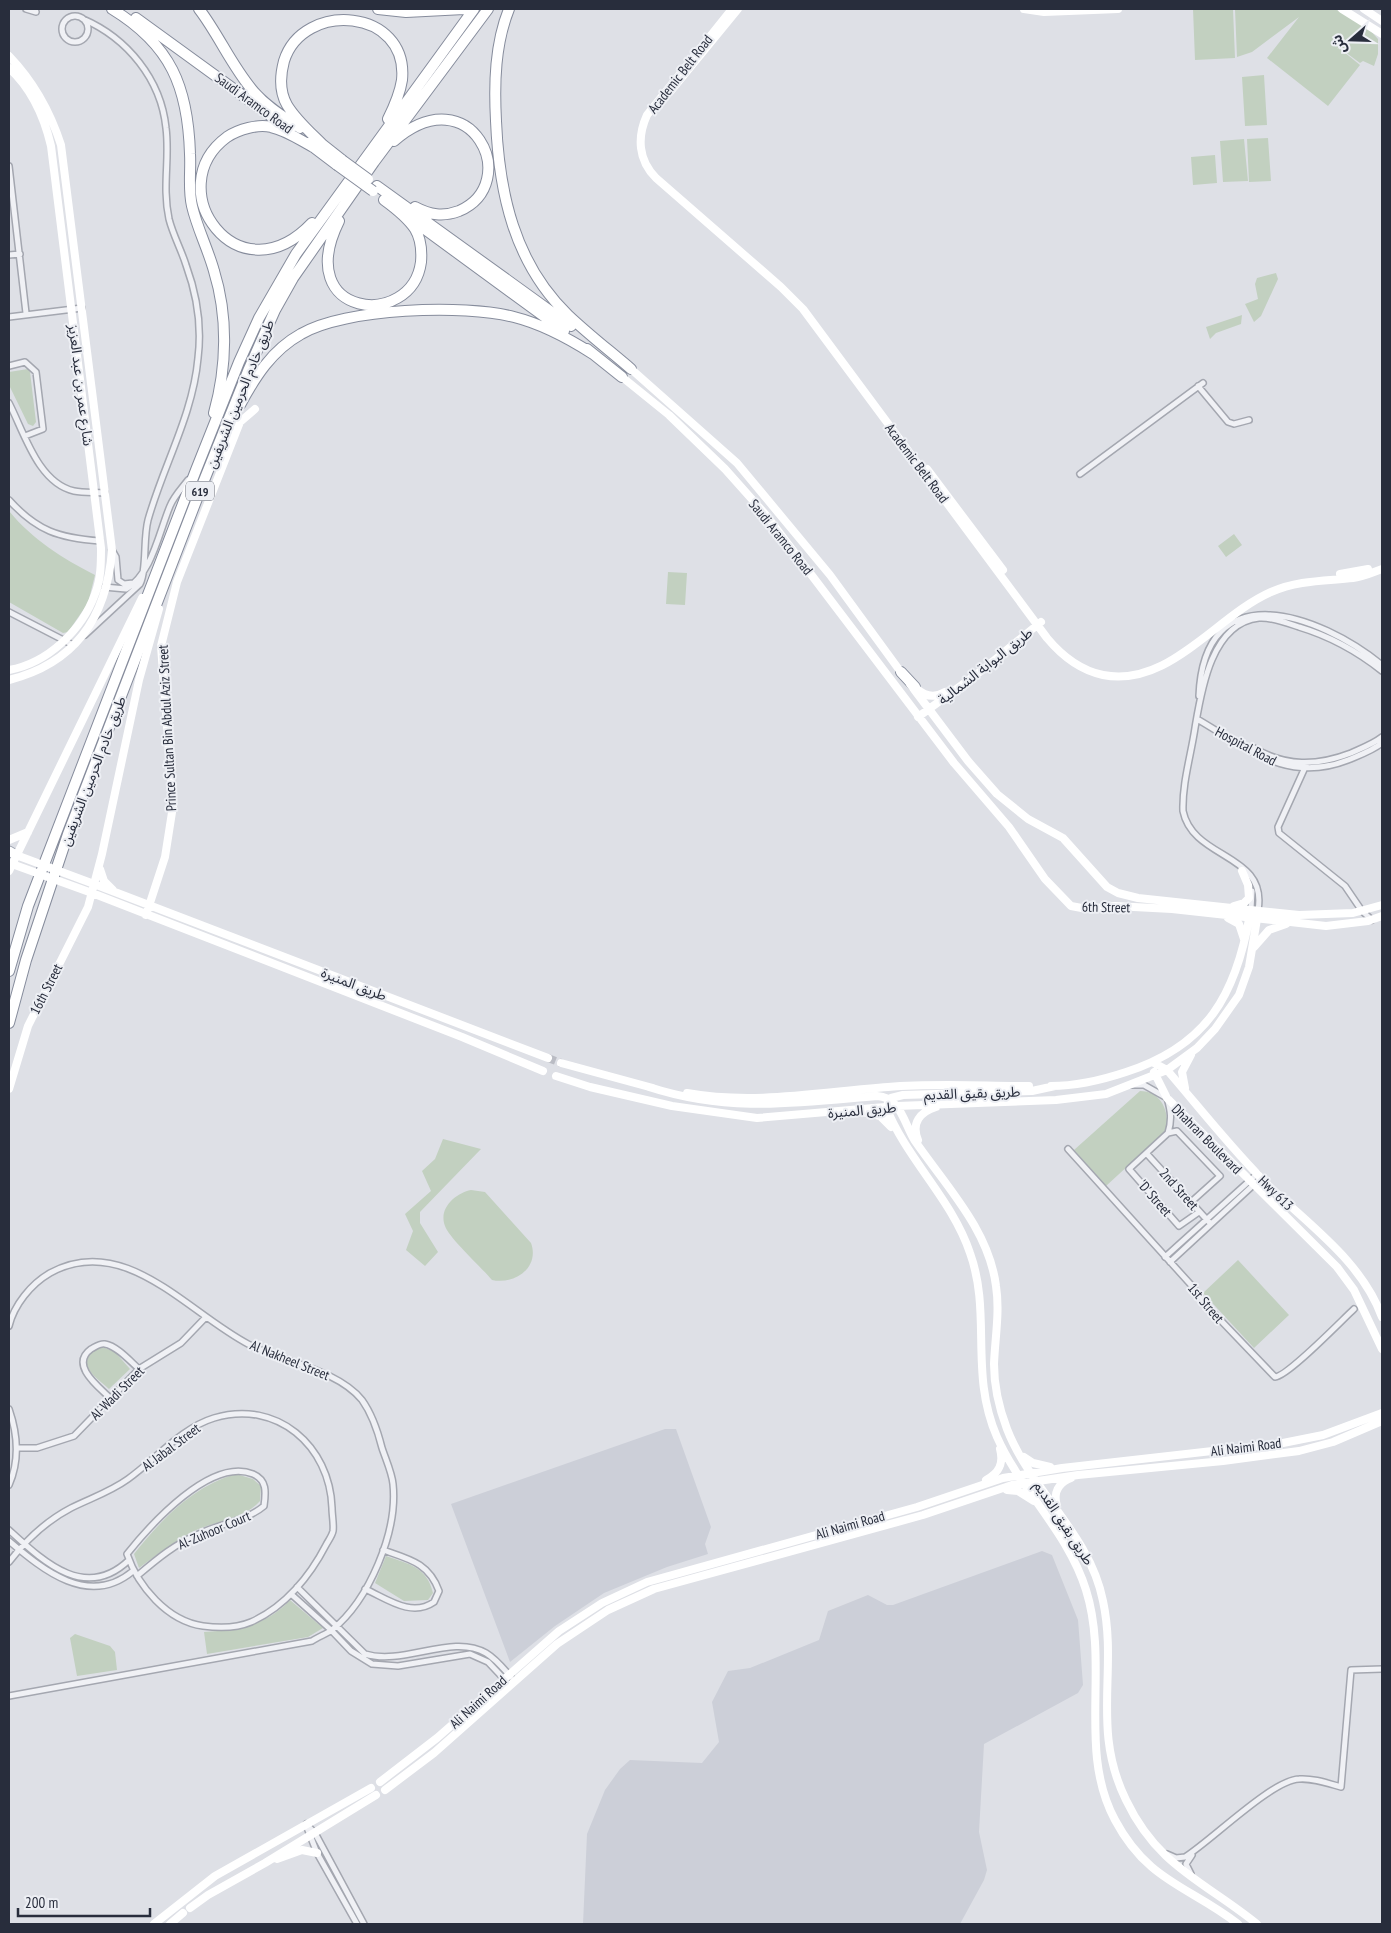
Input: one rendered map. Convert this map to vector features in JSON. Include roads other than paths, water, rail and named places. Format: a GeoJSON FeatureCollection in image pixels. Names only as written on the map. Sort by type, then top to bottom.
{"type":"FeatureCollection","features":[{"type":"Feature","properties":{"kind":"highway"},"geometry":{"type":"LineString","coordinates":[[112,9],[152,38],[164,53],[181,85],[188,117],[192,206],[214,271],[223,316],[224,342],[221,389],[196,470]]}},
{"type":"Feature","properties":{"kind":"highway","name":"Saudi Aramco Road"},"geometry":{"type":"LineString","coordinates":[[121,9],[318,146],[375,189],[384,200]]}},
{"type":"Feature","properties":{"kind":"highway"},"geometry":{"type":"LineString","coordinates":[[199,9],[240,74],[254,92],[318,146]]}},
{"type":"Feature","properties":{"kind":"highway"},"geometry":{"type":"LineString","coordinates":[[378,9],[406,12],[464,9]]}},
{"type":"Feature","properties":{"kind":"highway","name":"طريق خادم الحرمين الشريفين"},"geometry":{"type":"LineString","coordinates":[[9,971],[28,906],[238,362],[259,318],[292,261],[376,142],[474,9]]}},
{"type":"Feature","properties":{"kind":"highway","name":"طريق خادم الحرمين الشريفين"},"geometry":{"type":"LineString","coordinates":[[9,1023],[26,960],[68,834],[248,371],[275,310],[293,278],[374,162],[488,9]]}},
{"type":"Feature","properties":{"kind":"highway"},"geometry":{"type":"LineString","coordinates":[[509,9],[500,39],[496,68],[496,117],[498,160],[503,193],[517,240],[532,270],[553,298],[579,325],[631,369]]}},
{"type":"Feature","properties":{"kind":"highway"},"geometry":{"type":"LineString","coordinates":[[318,146],[286,104],[280,83],[282,67],[291,44],[302,31],[329,17],[342,15],[359,18],[381,29],[397,48],[401,63],[402,79],[399,93],[376,142]]}},
{"type":"Feature","properties":{"kind":"highway"},"geometry":{"type":"LineString","coordinates":[[374,162],[412,128],[436,119],[451,119],[473,131],[488,159],[488,174],[484,188],[471,204],[454,213],[443,215],[425,212],[375,189]]}},
{"type":"Feature","properties":{"kind":"highway"},"geometry":{"type":"LineString","coordinates":[[318,146],[270,127],[255,127],[232,134],[212,152],[202,178],[200,191],[203,206],[209,218],[230,242],[242,248],[270,249],[299,236],[340,193]]}},
{"type":"Feature","properties":{"kind":"highway"},"geometry":{"type":"LineString","coordinates":[[375,189],[631,369]]}},
{"type":"Feature","properties":{"kind":"highway"},"geometry":{"type":"LineString","coordinates":[[351,197],[330,239],[327,263],[334,287],[354,303],[367,305],[394,300],[407,290],[420,267],[422,252],[420,238],[414,228],[384,200]]}},
{"type":"Feature","properties":{"kind":"highway"},"geometry":{"type":"LineString","coordinates":[[384,200],[622,377]]}},
{"type":"Feature","properties":{"kind":"highway"},"geometry":{"type":"LineString","coordinates":[[216,453],[257,375],[271,358],[300,334],[337,320],[412,312],[493,312],[540,326],[593,354]]}},
{"type":"Feature","properties":{"kind":"highway"},"geometry":{"type":"LineString","coordinates":[[901,672],[915,687]]}},
{"type":"Feature","properties":{"kind":"main road","name":"Academic Belt Road"},"geometry":{"type":"LineString","coordinates":[[732,9],[647,115],[641,131],[643,159],[656,178],[803,309],[1039,624],[1060,647],[1082,663],[1105,673],[1129,674],[1147,669],[1167,659],[1248,600],[1270,587],[1297,579],[1336,575],[1382,565]]}},
{"type":"Feature","properties":{"kind":"main road","name":"Academic Belt Road"},"geometry":{"type":"LineString","coordinates":[[738,9],[657,107],[647,124],[646,154],[651,165],[664,181],[800,301],[1055,647],[1079,666],[1115,677],[1133,676],[1165,665],[1245,606],[1277,589],[1307,582],[1353,578],[1382,569]]}},
{"type":"Feature","properties":{"kind":"main road"},"geometry":{"type":"LineString","coordinates":[[1024,9],[1044,12],[1118,9]]}},
{"type":"Feature","properties":{"kind":"main road"},"geometry":{"type":"LineString","coordinates":[[1364,9],[1382,21]]}},
{"type":"Feature","properties":{"kind":"main road"},"geometry":{"type":"LineString","coordinates":[[1344,10],[1382,34]]}},
{"type":"Feature","properties":{"kind":"main road"},"geometry":{"type":"LineString","coordinates":[[9,56],[40,95],[53,121],[61,145],[112,550],[104,600],[90,626],[76,643],[39,670],[9,680]]}},
{"type":"Feature","properties":{"kind":"main road","name":"شارع عمر بن عبد العزيز"},"geometry":{"type":"LineString","coordinates":[[9,68],[33,98],[45,123],[49,138],[100,541],[100,573],[96,592],[83,619],[65,640],[35,661],[9,670]]}},
{"type":"Feature","properties":{"kind":"main road","name":"Saudi Aramco Road"},"geometry":{"type":"LineString","coordinates":[[631,369],[687,416],[737,463],[830,575],[928,709]]}},
{"type":"Feature","properties":{"kind":"main road","name":"Saudi Aramco Road"},"geometry":{"type":"LineString","coordinates":[[622,377],[669,415],[725,469],[766,515],[918,718]]}},
{"type":"Feature","properties":{"kind":"main road","name":"Prince Sultan Bin Abdul Aziz Street"},"geometry":{"type":"LineString","coordinates":[[146,914],[165,857],[173,806],[161,646],[169,608],[177,582],[240,422],[255,409]]}},
{"type":"Feature","properties":{"kind":"main road"},"geometry":{"type":"LineString","coordinates":[[92,893],[10,866],[12,853],[28,832],[125,634],[184,502]]}},
{"type":"Feature","properties":{"kind":"main road"},"geometry":{"type":"LineString","coordinates":[[118,894],[101,876],[102,854],[139,680],[168,577]]}},
{"type":"Feature","properties":{"kind":"main road","name":"طريق البوابة الشمالية"},"geometry":{"type":"LineString","coordinates":[[918,718],[1039,624]]}},
{"type":"Feature","properties":{"kind":"main road"},"geometry":{"type":"LineString","coordinates":[[915,687],[922,693],[938,696],[988,664]]}},
{"type":"Feature","properties":{"kind":"main road","name":"6th Street"},"geometry":{"type":"LineString","coordinates":[[928,709],[968,761],[997,794],[1028,820],[1062,838],[1096,878],[1118,893],[1138,898],[1228,907],[1254,914],[1326,926],[1372,920],[1382,916]]}},
{"type":"Feature","properties":{"kind":"main road","name":"6th Street"},"geometry":{"type":"LineString","coordinates":[[918,718],[980,796],[1009,828],[1045,879],[1071,906],[1094,909],[1116,906],[1212,913],[1299,915],[1362,911],[1382,905]]}},
{"type":"Feature","properties":{"kind":"main road"},"geometry":{"type":"LineString","coordinates":[[9,840],[28,832]]}},
{"type":"Feature","properties":{"kind":"main road","name":"طريق المنيرة"},"geometry":{"type":"LineString","coordinates":[[12,853],[548,1058]]}},
{"type":"Feature","properties":{"kind":"main road","name":"16th Street"},"geometry":{"type":"LineString","coordinates":[[9,1089],[28,1026],[88,907],[102,854]]}},
{"type":"Feature","properties":{"kind":"main road"},"geometry":{"type":"LineString","coordinates":[[1228,907],[1241,905],[1248,898],[1248,885],[1242,871]]}},
{"type":"Feature","properties":{"kind":"main road","name":"طريق المنيرة"},"geometry":{"type":"LineString","coordinates":[[92,893],[462,1037],[544,1071]]}},
{"type":"Feature","properties":{"kind":"main road"},"geometry":{"type":"LineString","coordinates":[[88,907],[93,902],[106,898]]}},
{"type":"Feature","properties":{"kind":"main road"},"geometry":{"type":"LineString","coordinates":[[1212,913],[1237,921],[1242,928],[1249,947]]}},
{"type":"Feature","properties":{"kind":"main road"},"geometry":{"type":"LineString","coordinates":[[1186,1092],[1182,1079],[1183,1067],[1223,1018],[1238,995],[1249,967],[1249,947],[1254,914]]}},
{"type":"Feature","properties":{"kind":"main road"},"geometry":{"type":"LineString","coordinates":[[1154,1076],[1154,1063],[1181,1046],[1202,1027],[1225,994],[1249,947],[1278,925],[1299,922]]}},
{"type":"Feature","properties":{"kind":"main road"},"geometry":{"type":"LineString","coordinates":[[1167,1070],[1197,1048]]}},
{"type":"Feature","properties":{"kind":"main road","name":"طريق المنيرة"},"geometry":{"type":"LineString","coordinates":[[561,1063],[649,1088],[701,1096],[750,1098],[798,1097],[889,1087],[967,1084],[1055,1086],[1098,1081],[1154,1063]]}},
{"type":"Feature","properties":{"kind":"main road","name":"Hwy 613"},"geometry":{"type":"LineString","coordinates":[[1154,1063],[1167,1070],[1259,1176],[1342,1253],[1370,1294],[1382,1317]]}},
{"type":"Feature","properties":{"kind":"main road","name":"طريق المنيرة"},"geometry":{"type":"LineString","coordinates":[[556,1076],[590,1087],[714,1113],[757,1118],[897,1106],[1056,1100],[1106,1094],[1167,1070]]}},
{"type":"Feature","properties":{"kind":"main road","name":"Dhahran Boulevard"},"geometry":{"type":"LineString","coordinates":[[1154,1076],[1167,1098],[1337,1267],[1358,1297],[1382,1349]]}},
{"type":"Feature","properties":{"kind":"main road","name":"طريق بقيق القديم"},"geometry":{"type":"LineString","coordinates":[[649,1088],[679,1097],[735,1105],[793,1104],[877,1096],[890,1099],[903,1095],[1008,1092],[1055,1086]]}},
{"type":"Feature","properties":{"kind":"main road"},"geometry":{"type":"LineString","coordinates":[[886,1107],[890,1099]]}},
{"type":"Feature","properties":{"kind":"main road","name":"طريق بقيق القديم"},"geometry":{"type":"LineString","coordinates":[[890,1099],[897,1106],[922,1151],[974,1226],[991,1262],[997,1298],[994,1362],[996,1388],[1003,1417],[1018,1451],[1086,1553],[1096,1575],[1103,1600],[1107,1632],[1106,1727],[1114,1772],[1126,1801],[1154,1844],[1182,1871],[1257,1924]]}},
{"type":"Feature","properties":{"kind":"main road"},"geometry":{"type":"LineString","coordinates":[[922,1151],[916,1135],[916,1123],[925,1112],[944,1105]]}},
{"type":"Feature","properties":{"kind":"main road","name":"طريق بقيق القديم"},"geometry":{"type":"LineString","coordinates":[[886,1107],[907,1150],[948,1208],[971,1253],[979,1292],[982,1383],[996,1435],[1070,1552],[1091,1606],[1097,1660],[1096,1753],[1100,1782],[1109,1808],[1130,1844],[1150,1867],[1175,1886],[1238,1924]]}},
{"type":"Feature","properties":{"kind":"main road"},"geometry":{"type":"LineString","coordinates":[[849,1110],[880,1116],[907,1150]]}},
{"type":"Feature","properties":{"kind":"main road","name":"Ali Naimi Road"},"geometry":{"type":"LineString","coordinates":[[385,1790],[441,1747],[512,1683],[576,1630],[638,1596],[671,1584],[923,1515],[987,1492],[1025,1483],[1078,1475],[1276,1455],[1317,1447],[1369,1426],[1381,1415]]}},
{"type":"Feature","properties":{"kind":"main road","name":"Ali Naimi Road"},"geometry":{"type":"LineString","coordinates":[[380,1782],[437,1738],[542,1644],[573,1621],[616,1595],[647,1582],[917,1506],[1019,1474],[1283,1443],[1323,1435],[1381,1415]]}},
{"type":"Feature","properties":{"kind":"main road"},"geometry":{"type":"LineString","coordinates":[[1369,1426],[1382,1425]]}},
{"type":"Feature","properties":{"kind":"main road"},"geometry":{"type":"LineString","coordinates":[[974,1487],[994,1476],[999,1469],[1002,1457],[996,1435]]}},
{"type":"Feature","properties":{"kind":"main road"},"geometry":{"type":"LineString","coordinates":[[1018,1451],[1033,1463],[1062,1468]]}},
{"type":"Feature","properties":{"kind":"main road"},"geometry":{"type":"LineString","coordinates":[[1060,1513],[1056,1502],[1058,1488],[1066,1480],[1078,1475]]}},
{"type":"Feature","properties":{"kind":"main road"},"geometry":{"type":"LineString","coordinates":[[987,1492],[1018,1491],[1027,1495],[1045,1512]]}},
{"type":"Feature","properties":{"kind":"main road"},"geometry":{"type":"LineString","coordinates":[[390,1775],[390,1781],[396,1782]]}},
{"type":"Feature","properties":{"kind":"main road"},"geometry":{"type":"LineString","coordinates":[[154,1924],[215,1876],[368,1790],[371,1793],[373,1798],[265,1863],[208,1894],[190,1908]]}},
{"type":"Feature","properties":{"kind":"main road"},"geometry":{"type":"LineString","coordinates":[[265,1863],[302,1850],[317,1853]]}},
{"type":"Feature","properties":{"kind":"main road"},"geometry":{"type":"LineString","coordinates":[[170,1924],[183,1914]]}},
{"type":"Feature","properties":{"kind":"street"},"geometry":{"type":"LineString","coordinates":[[26,9],[36,12]]}},
{"type":"Feature","properties":{"kind":"street"},"geometry":{"type":"LineString","coordinates":[[83,19],[88,29],[86,37],[78,42],[70,41],[64,35],[63,27],[67,19],[75,16],[83,19],[99,26],[115,38],[139,62],[148,74],[159,99],[166,129],[166,202],[172,231],[187,266],[198,315],[200,337],[196,378],[189,405],[155,496],[147,523],[143,571],[126,589],[107,587],[96,592]]}},
{"type":"Feature","properties":{"kind":"street"},"geometry":{"type":"LineString","coordinates":[[88,29],[99,26]]}},
{"type":"Feature","properties":{"kind":"street"},"geometry":{"type":"LineString","coordinates":[[9,166],[12,208],[20,254],[26,313]]}},
{"type":"Feature","properties":{"kind":"street"},"geometry":{"type":"LineString","coordinates":[[9,255],[20,254]]}},
{"type":"Feature","properties":{"kind":"street"},"geometry":{"type":"LineString","coordinates":[[9,316],[82,308]]}},
{"type":"Feature","properties":{"kind":"street"},"geometry":{"type":"LineString","coordinates":[[9,366],[25,362],[36,372],[43,429],[25,436]]}},
{"type":"Feature","properties":{"kind":"street"},"geometry":{"type":"LineString","coordinates":[[1080,474],[1201,385],[1228,422],[1234,424],[1249,420]]}},
{"type":"Feature","properties":{"kind":"street"},"geometry":{"type":"LineString","coordinates":[[9,403],[38,463],[53,480],[73,491],[105,493]]}},
{"type":"Feature","properties":{"kind":"street"},"geometry":{"type":"LineString","coordinates":[[9,612],[65,640],[76,643],[140,584],[143,571],[171,504],[196,470]]}},
{"type":"Feature","properties":{"kind":"street"},"geometry":{"type":"LineString","coordinates":[[9,500],[27,519],[55,534],[100,541]]}},
{"type":"Feature","properties":{"kind":"street"},"geometry":{"type":"LineString","coordinates":[[112,550],[116,557],[118,580],[124,584],[133,583]]}},
{"type":"Feature","properties":{"kind":"street","name":"Hospital Road"},"geometry":{"type":"LineString","coordinates":[[1254,914],[1259,892],[1255,879],[1248,870],[1198,837],[1185,818],[1183,803],[1199,704],[1200,679],[1206,656],[1219,635],[1230,624],[1255,614],[1285,617],[1326,631],[1378,664],[1382,671]]}},
{"type":"Feature","properties":{"kind":"street","name":"Hospital Road"},"geometry":{"type":"LineString","coordinates":[[1199,704],[1215,652],[1234,629],[1253,619],[1271,619],[1314,631],[1378,664]]}},
{"type":"Feature","properties":{"kind":"street"},"geometry":{"type":"LineString","coordinates":[[1378,664],[1382,657]]}},
{"type":"Feature","properties":{"kind":"street","name":"Hospital Road"},"geometry":{"type":"LineString","coordinates":[[1197,717],[1269,760],[1290,767],[1338,764],[1382,743]]}},
{"type":"Feature","properties":{"kind":"street","name":"Hospital Road"},"geometry":{"type":"LineString","coordinates":[[1306,766],[1336,759],[1368,746],[1382,737]]}},
{"type":"Feature","properties":{"kind":"street"},"geometry":{"type":"LineString","coordinates":[[1306,766],[1278,827],[1279,833],[1345,886],[1362,911],[1372,920]]}},
{"type":"Feature","properties":{"kind":"street","name":"Hospital Road"},"geometry":{"type":"LineString","coordinates":[[1235,863],[1242,871],[1252,890],[1254,914]]}},
{"type":"Feature","properties":{"kind":"street"},"geometry":{"type":"LineString","coordinates":[[1129,1085],[1144,1085],[1167,1098],[1171,1117],[1168,1133],[1177,1131],[1220,1176],[1190,1203]]}},
{"type":"Feature","properties":{"kind":"street","name":"'D' Street"},"geometry":{"type":"LineString","coordinates":[[1168,1133],[1129,1169],[1179,1226],[1199,1212]]}},
{"type":"Feature","properties":{"kind":"street","name":"1st Street"},"geometry":{"type":"LineString","coordinates":[[1068,1149],[1207,1306],[1275,1377],[1280,1376],[1296,1364],[1354,1309]]}},
{"type":"Feature","properties":{"kind":"street","name":"2nd Street"},"geometry":{"type":"LineString","coordinates":[[1147,1154],[1211,1225]]}},
{"type":"Feature","properties":{"kind":"street"},"geometry":{"type":"LineString","coordinates":[[1170,1262],[1211,1225],[1259,1176]]}},
{"type":"Feature","properties":{"kind":"street"},"geometry":{"type":"LineString","coordinates":[[1165,1257],[1206,1220],[1252,1183]]}},
{"type":"Feature","properties":{"kind":"street","name":"Al Nakheel Street"},"geometry":{"type":"LineString","coordinates":[[9,1326],[23,1297],[41,1278],[60,1267],[85,1262],[106,1262],[142,1273],[242,1341],[269,1355],[341,1381],[362,1400],[376,1426],[393,1484],[392,1515],[383,1550],[365,1589],[331,1630],[312,1641],[9,1696]]}},
{"type":"Feature","properties":{"kind":"street","name":"Al-Wadi Street"},"geometry":{"type":"LineString","coordinates":[[17,1448],[37,1448],[74,1436],[139,1369],[181,1342],[206,1316]]}},
{"type":"Feature","properties":{"kind":"street"},"geometry":{"type":"LineString","coordinates":[[110,1398],[86,1374],[82,1364],[85,1354],[100,1344],[106,1344],[114,1348],[139,1369]]}},
{"type":"Feature","properties":{"kind":"street"},"geometry":{"type":"LineString","coordinates":[[9,1409],[16,1433],[17,1448],[15,1471],[9,1485]]}},
{"type":"Feature","properties":{"kind":"street","name":"Al Jabal Street"},"geometry":{"type":"LineString","coordinates":[[21,1548],[48,1522],[72,1508],[108,1492],[130,1478],[192,1428],[214,1418],[243,1412],[264,1416],[291,1428],[318,1455],[332,1493],[333,1531],[314,1569],[284,1601],[251,1622],[221,1628],[194,1624],[171,1614],[133,1571]]}},
{"type":"Feature","properties":{"kind":"street","name":"Al-Zuhoor Court"},"geometry":{"type":"LineString","coordinates":[[130,1560],[127,1554],[155,1521],[175,1504],[219,1474],[233,1470],[246,1472],[260,1477],[265,1485],[264,1506],[258,1511],[236,1521],[202,1532],[178,1544],[137,1576]]}},
{"type":"Feature","properties":{"kind":"street"},"geometry":{"type":"LineString","coordinates":[[9,1530],[21,1548],[34,1562],[58,1578],[82,1586],[102,1586],[122,1580],[133,1571],[130,1560],[117,1572],[110,1575],[95,1578],[81,1577],[55,1568],[21,1548],[9,1541]]}},
{"type":"Feature","properties":{"kind":"street"},"geometry":{"type":"LineString","coordinates":[[9,1562],[21,1548]]}},
{"type":"Feature","properties":{"kind":"street"},"geometry":{"type":"LineString","coordinates":[[365,1589],[405,1607],[423,1607],[434,1602],[439,1591],[434,1578],[424,1567],[383,1550]]}},
{"type":"Feature","properties":{"kind":"street"},"geometry":{"type":"LineString","coordinates":[[297,1587],[359,1649],[377,1658],[470,1647],[491,1656],[512,1683]]}},
{"type":"Feature","properties":{"kind":"street"},"geometry":{"type":"LineString","coordinates":[[290,1594],[331,1630],[351,1652],[372,1664],[398,1666],[447,1656],[470,1654],[488,1662],[506,1676]]}},
{"type":"Feature","properties":{"kind":"street"},"geometry":{"type":"LineString","coordinates":[[1154,1844],[1176,1858],[1185,1857],[1194,1852],[1272,1790],[1289,1781],[1308,1779],[1341,1787],[1351,1670],[1382,1669]]}},
{"type":"Feature","properties":{"kind":"street"},"geometry":{"type":"LineString","coordinates":[[306,1824],[364,1924]]}},
{"type":"Feature","properties":{"kind":"street"},"geometry":{"type":"LineString","coordinates":[[312,1834],[317,1853],[357,1924]]}},
{"type":"Feature","properties":{"kind":"street"},"geometry":{"type":"LineString","coordinates":[[1194,1852],[1188,1860],[1187,1868],[1194,1878],[1208,1890]]}},
{"type":"Feature","properties":{"kind":"tunnel"},"geometry":{"type":"LineString","coordinates":[[548,1058],[561,1063]]}}]}
